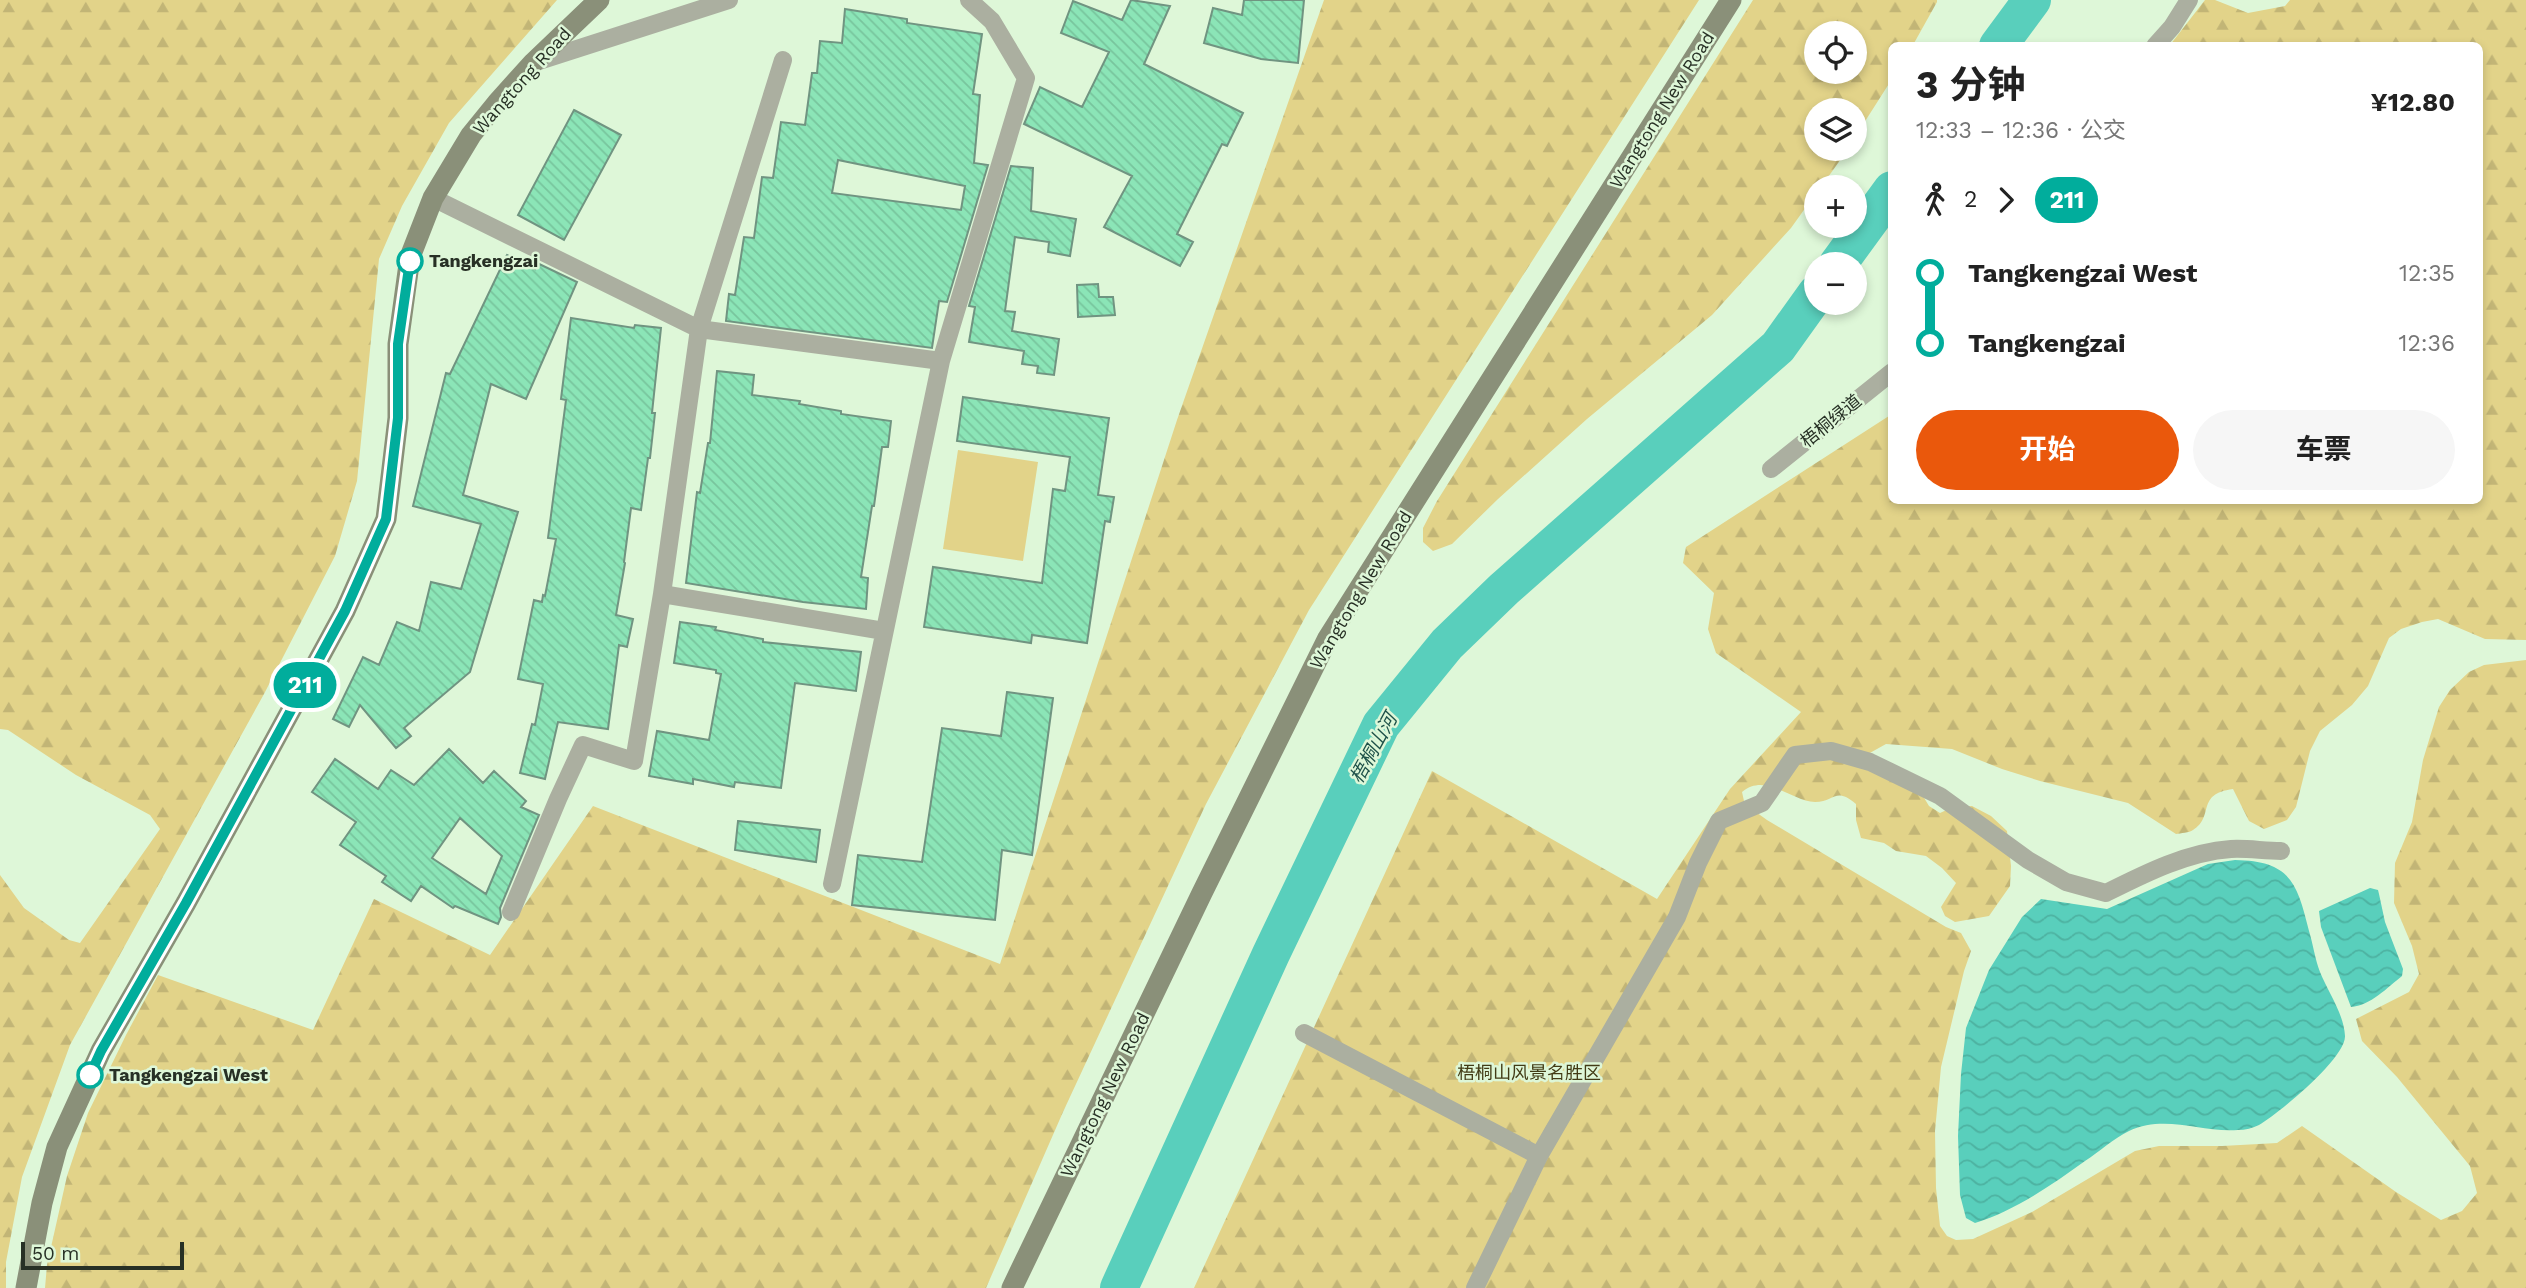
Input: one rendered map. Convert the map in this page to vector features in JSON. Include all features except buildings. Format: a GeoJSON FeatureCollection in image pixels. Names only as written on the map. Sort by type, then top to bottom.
{"type":"FeatureCollection","features":[{"type":"Feature","properties":{"kind":"street","name":"Wangtong Road"},"geometry":{"type":"LineString","coordinates":[[26,1288],[42,1203],[57,1147],[101,1051],[186,903],[345,611],[386,519],[398,418],[398,344],[408,269],[433,198],[471,135],[533,63],[599,0]]}},
{"type":"Feature","properties":{"kind":"street"},"geometry":{"type":"LineString","coordinates":[[533,63],[729,0]]}},
{"type":"Feature","properties":{"kind":"street"},"geometry":{"type":"LineString","coordinates":[[832,884],[941,361],[1026,78],[992,21],[969,0]]}},
{"type":"Feature","properties":{"kind":"street","name":"Wangtong New Road"},"geometry":{"type":"LineString","coordinates":[[1012,1288],[1202,892],[1328,638],[1731,0]]}},
{"type":"Feature","properties":{"kind":"street"},"geometry":{"type":"LineString","coordinates":[[2159,42],[2189,0]]}},
{"type":"Feature","properties":{"kind":"street"},"geometry":{"type":"LineString","coordinates":[[511,912],[583,745],[635,761],[662,594],[699,330],[783,60]]}},
{"type":"Feature","properties":{"kind":"street"},"geometry":{"type":"LineString","coordinates":[[433,198],[699,330],[941,361]]}},
{"type":"Feature","properties":{"kind":"street","name":"梧桐绿道"},"geometry":{"type":"LineString","coordinates":[[1771,469],[1888,375]]}},
{"type":"Feature","properties":{"kind":"street"},"geometry":{"type":"LineString","coordinates":[[662,594],[884,631]]}},
{"type":"Feature","properties":{"kind":"street"},"geometry":{"type":"LineString","coordinates":[[1475,1288],[1539,1156],[1677,917],[1698,863],[1719,821],[1762,803],[1795,755],[1831,751],[1870,762],[1940,796],[2056,877],[2106,893],[2149,871],[2202,855],[2230,849],[2281,851]]}},
{"type":"Feature","properties":{"kind":"street"},"geometry":{"type":"LineString","coordinates":[[1304,1033],[1539,1156]]}},
{"type":"Feature","properties":{"kind":"green space"},"geometry":{"type":"Polygon","coordinates":[[[0,0],[557,0],[449,123],[402,206],[379,259],[357,481],[335,556],[264,694],[70,1045],[22,1177],[6,1262],[6,1288],[0,1288],[0,875],[24,908],[69,940],[80,943],[160,829],[150,815],[76,775],[8,730],[0,729],[0,0]]]}},
{"type":"Feature","properties":{"kind":"green space"},"geometry":{"type":"Polygon","coordinates":[[[1324,0],[1699,0],[1309,610],[1206,804],[1063,1112],[986,1288],[45,1288],[47,1265],[67,1176],[88,1113],[158,975],[313,1030],[374,899],[490,955],[593,806],[1000,964],[1177,420],[1324,0]]]}},
{"type":"Feature","properties":{"kind":"green space"},"geometry":{"type":"Polygon","coordinates":[[[1753,0],[1937,0],[1915,42],[1888,42],[1888,85],[1867,118],[1867,98],[1804,98],[1804,161],[1839,161],[1830,175],[1804,175],[1804,210],[1791,228],[1712,315],[1587,419],[1452,544],[1433,551],[1423,542],[1423,528],[1437,501],[1753,0]]]}},
{"type":"Feature","properties":{"kind":"green space","name":"梧桐山风景名胜区"},"geometry":{"type":"Polygon","coordinates":[[[2205,0],[2215,0],[2248,13],[2285,6],[2290,0],[2526,0],[2526,640],[2485,639],[2438,619],[2401,629],[2389,638],[2368,686],[2352,705],[2320,731],[2310,751],[2296,807],[2287,820],[2264,829],[2249,821],[2233,789],[2221,792],[2209,801],[2203,819],[2193,830],[2176,834],[2128,803],[2040,781],[1952,749],[1886,744],[1868,754],[1920,791],[1929,806],[1940,813],[1953,807],[1972,806],[1991,816],[2007,831],[2010,886],[1989,916],[1955,922],[1945,916],[1941,907],[1956,883],[1926,856],[1896,851],[1884,843],[1861,838],[1856,820],[1856,804],[1844,796],[1815,802],[1760,785],[1742,792],[1744,801],[1767,820],[1946,927],[1961,933],[1971,951],[1941,1067],[1935,1131],[1940,1226],[1947,1236],[1956,1240],[1973,1239],[2032,1212],[2135,1151],[2159,1146],[2277,1143],[2302,1126],[2441,1220],[2462,1211],[2477,1193],[2470,1166],[2397,1077],[2362,1041],[2356,1019],[2409,992],[2419,974],[2412,946],[2394,903],[2395,863],[2412,822],[2423,760],[2439,707],[2450,690],[2469,672],[2484,665],[2526,660],[2526,1288],[1194,1288],[1432,771],[1657,899],[1730,789],[1801,712],[1716,653],[1708,629],[1714,593],[1683,563],[1686,547],[1888,417],[1888,504],[2483,504],[2483,42],[2172,42],[2205,0]]]}},
{"type":"Feature","properties":{"kind":"green space"},"geometry":{"type":"Polygon","coordinates":[[[958,450],[1038,462],[1023,561],[943,549],[958,450]]]}},
{"type":"Feature","properties":{"kind":"water"},"geometry":{"type":"Polygon","coordinates":[[[2235,860],[2254,861],[2280,870],[2295,888],[2305,914],[2318,967],[2344,1028],[2342,1046],[2335,1058],[2295,1098],[2257,1126],[2243,1130],[2224,1130],[2170,1124],[2143,1126],[2118,1137],[2018,1204],[1975,1223],[1966,1218],[1960,1195],[1958,1136],[1966,1028],[1989,970],[2022,917],[2041,899],[2107,909],[2208,864],[2235,860]]]}},
{"type":"Feature","properties":{"kind":"water"},"geometry":{"type":"Polygon","coordinates":[[[2370,888],[2378,890],[2385,922],[2403,969],[2402,976],[2372,1000],[2351,1007],[2321,927],[2319,911],[2370,888]]]}},
{"type":"Feature","properties":{"kind":"waterway","name":"梧桐山河"},"geometry":{"type":"LineString","coordinates":[[2001,42],[2032,0]]}},
{"type":"Feature","properties":{"kind":"waterway","name":"梧桐山河"},"geometry":{"type":"LineString","coordinates":[[1847,252],[1888,195]]}},
{"type":"Feature","properties":{"kind":"waterway","name":"梧桐山河"},"geometry":{"type":"LineString","coordinates":[[1119,1288],[1271,954],[1381,725],[1447,644],[1504,589],[1778,347],[1804,311]]}},
{"type":"Feature","properties":{"kind":"bus line","name":"211"},"geometry":{"type":"LineString","coordinates":[[90,1075],[345,611],[386,519],[398,418],[398,344],[410,261]]}},
{"type":"Feature","properties":{"kind":"place","name":"Tangkengzai"},"geometry":{"type":"Point","coordinates":[410,261]}},
{"type":"Feature","properties":{"kind":"place","name":"Tangkengzai West"},"geometry":{"type":"Point","coordinates":[90,1075]}}]}
